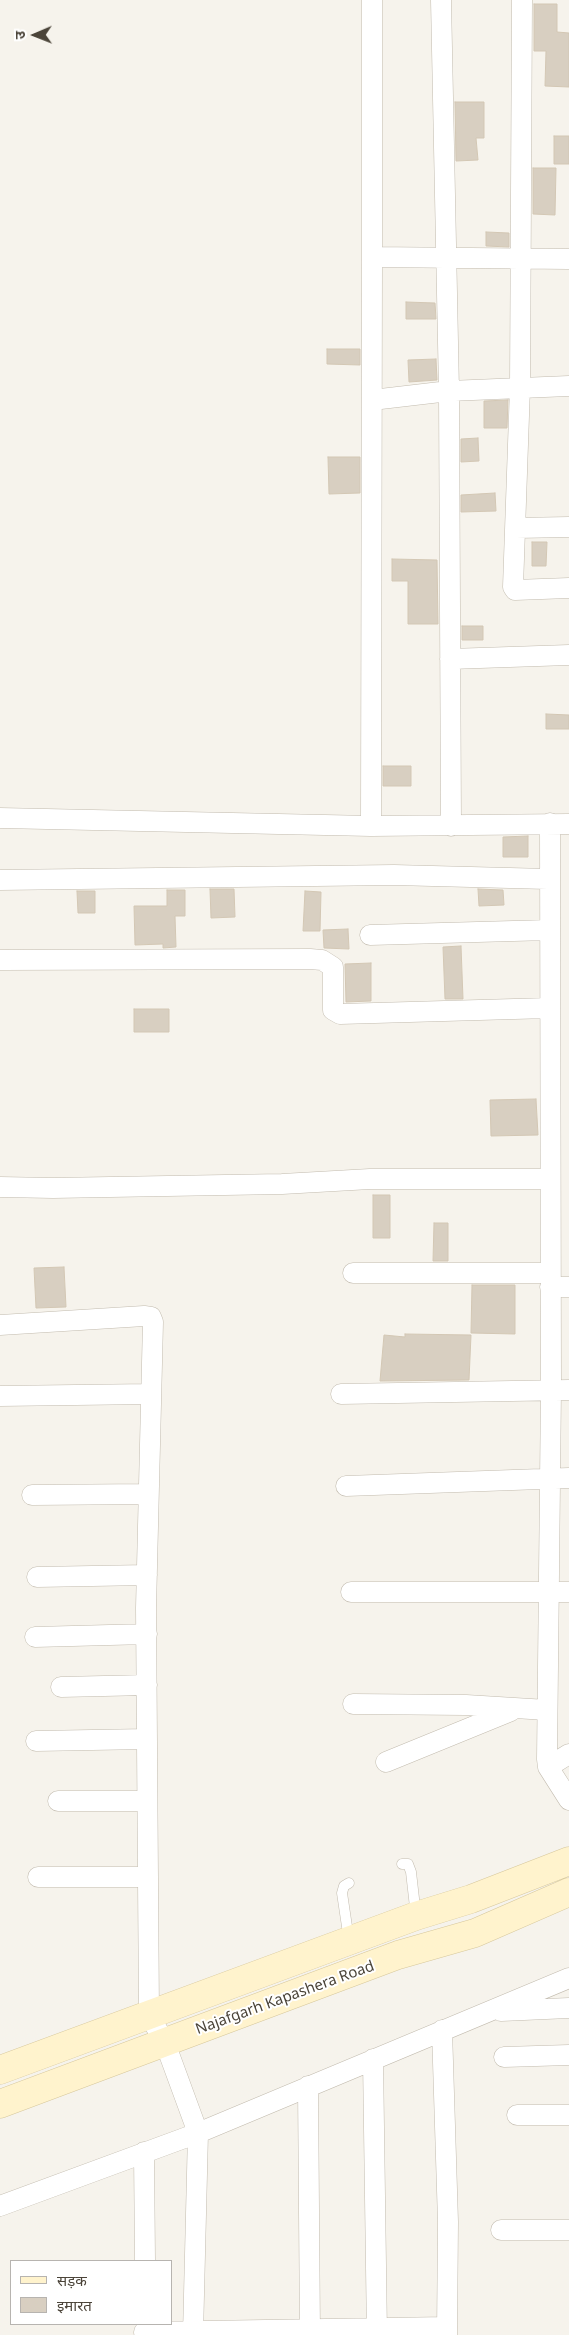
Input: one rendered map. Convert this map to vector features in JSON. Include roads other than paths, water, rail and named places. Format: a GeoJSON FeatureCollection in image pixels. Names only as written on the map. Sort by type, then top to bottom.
{"type":"FeatureCollection","features":[{"type":"Feature","properties":{"kind":"main road","name":"Najafgarh Kapashera Road"},"geometry":{"type":"LineString","coordinates":[[0,2070],[416,1916],[471,1899],[569,1861]]}},
{"type":"Feature","properties":{"kind":"main road","name":"Najafgarh Kapashera Road"},"geometry":{"type":"LineString","coordinates":[[0,2104],[398,1956],[475,1933],[569,1892]]}},
{"type":"Feature","properties":{"kind":"street"},"geometry":{"type":"LineString","coordinates":[[371,826],[372,0]]}},
{"type":"Feature","properties":{"kind":"street"},"geometry":{"type":"LineString","coordinates":[[441,0],[449,391],[451,826]]}},
{"type":"Feature","properties":{"kind":"street"},"geometry":{"type":"LineString","coordinates":[[522,0],[520,387],[513,587],[515,590],[569,588]]}},
{"type":"Feature","properties":{"kind":"street"},"geometry":{"type":"LineString","coordinates":[[372,257],[569,259]]}},
{"type":"Feature","properties":{"kind":"street"},"geometry":{"type":"LineString","coordinates":[[372,400],[449,391],[569,386]]}},
{"type":"Feature","properties":{"kind":"street"},"geometry":{"type":"LineString","coordinates":[[516,528],[569,527]]}},
{"type":"Feature","properties":{"kind":"street"},"geometry":{"type":"LineString","coordinates":[[450,659],[569,655]]}},
{"type":"Feature","properties":{"kind":"street"},"geometry":{"type":"LineString","coordinates":[[0,818],[371,826],[559,823],[548,879],[550,1179],[560,1389],[559,1478],[548,1592],[548,1767],[569,1800]]}},
{"type":"Feature","properties":{"kind":"street"},"geometry":{"type":"LineString","coordinates":[[0,880],[394,875],[548,879]]}},
{"type":"Feature","properties":{"kind":"street"},"geometry":{"type":"LineString","coordinates":[[370,935],[549,930]]}},
{"type":"Feature","properties":{"kind":"street"},"geometry":{"type":"LineString","coordinates":[[0,960],[322,960],[332,967],[333,1010],[340,1014],[549,1008]]}},
{"type":"Feature","properties":{"kind":"street"},"geometry":{"type":"LineString","coordinates":[[0,1187],[53,1188],[272,1184],[370,1179],[550,1179]]}},
{"type":"Feature","properties":{"kind":"street"},"geometry":{"type":"LineString","coordinates":[[353,1273],[556,1283]]}},
{"type":"Feature","properties":{"kind":"street"},"geometry":{"type":"LineString","coordinates":[[0,1325],[151,1317],[153,1322],[146,1634],[149,2015],[165,2043],[198,2133],[193,2333]]}},
{"type":"Feature","properties":{"kind":"street"},"geometry":{"type":"LineString","coordinates":[[341,1394],[560,1389]]}},
{"type":"Feature","properties":{"kind":"street"},"geometry":{"type":"LineString","coordinates":[[0,1396],[150,1394]]}},
{"type":"Feature","properties":{"kind":"street"},"geometry":{"type":"LineString","coordinates":[[346,1486],[559,1478]]}},
{"type":"Feature","properties":{"kind":"street"},"geometry":{"type":"LineString","coordinates":[[32,1495],[148,1494]]}},
{"type":"Feature","properties":{"kind":"street"},"geometry":{"type":"LineString","coordinates":[[37,1577],[147,1575]]}},
{"type":"Feature","properties":{"kind":"street"},"geometry":{"type":"LineString","coordinates":[[350,1592],[569,1592]]}},
{"type":"Feature","properties":{"kind":"street"},"geometry":{"type":"LineString","coordinates":[[34,1637],[146,1634]]}},
{"type":"Feature","properties":{"kind":"street"},"geometry":{"type":"LineString","coordinates":[[61,1687],[147,1685]]}},
{"type":"Feature","properties":{"kind":"street"},"geometry":{"type":"LineString","coordinates":[[353,1704],[548,1710]]}},
{"type":"Feature","properties":{"kind":"street"},"geometry":{"type":"LineString","coordinates":[[386,1762],[517,1708]]}},
{"type":"Feature","properties":{"kind":"street"},"geometry":{"type":"LineString","coordinates":[[36,1741],[147,1739]]}},
{"type":"Feature","properties":{"kind":"street"},"geometry":{"type":"LineString","coordinates":[[548,1767],[569,1754]]}},
{"type":"Feature","properties":{"kind":"street"},"geometry":{"type":"LineString","coordinates":[[58,1801],[148,1801]]}},
{"type":"Feature","properties":{"kind":"street"},"geometry":{"type":"LineString","coordinates":[[38,1877],[148,1878]]}},
{"type":"Feature","properties":{"kind":"street"},"geometry":{"type":"LineString","coordinates":[[0,2206],[198,2133],[569,1978]]}},
{"type":"Feature","properties":{"kind":"street"},"geometry":{"type":"LineString","coordinates":[[487,2012],[569,2008]]}},
{"type":"Feature","properties":{"kind":"street"},"geometry":{"type":"LineString","coordinates":[[144,2330],[193,2333],[447,2331],[448,2222],[442,2030]]}},
{"type":"Feature","properties":{"kind":"street"},"geometry":{"type":"LineString","coordinates":[[504,2057],[569,2055]]}},
{"type":"Feature","properties":{"kind":"street"},"geometry":{"type":"LineString","coordinates":[[373,2059],[377,2332]]}},
{"type":"Feature","properties":{"kind":"street"},"geometry":{"type":"LineString","coordinates":[[308,2086],[310,2333]]}},
{"type":"Feature","properties":{"kind":"street"},"geometry":{"type":"LineString","coordinates":[[517,2115],[569,2115]]}},
{"type":"Feature","properties":{"kind":"street"},"geometry":{"type":"LineString","coordinates":[[144,2152],[145,2260]]}},
{"type":"Feature","properties":{"kind":"street"},"geometry":{"type":"LineString","coordinates":[[501,2230],[569,2230]]}},
{"type":"Feature","properties":{"kind":"lane"},"geometry":{"type":"LineString","coordinates":[[402,1864],[408,1864],[411,1872],[416,1916]]}},
{"type":"Feature","properties":{"kind":"lane"},"geometry":{"type":"LineString","coordinates":[[349,1883],[344,1886],[342,1893],[349,1941]]}}]}
